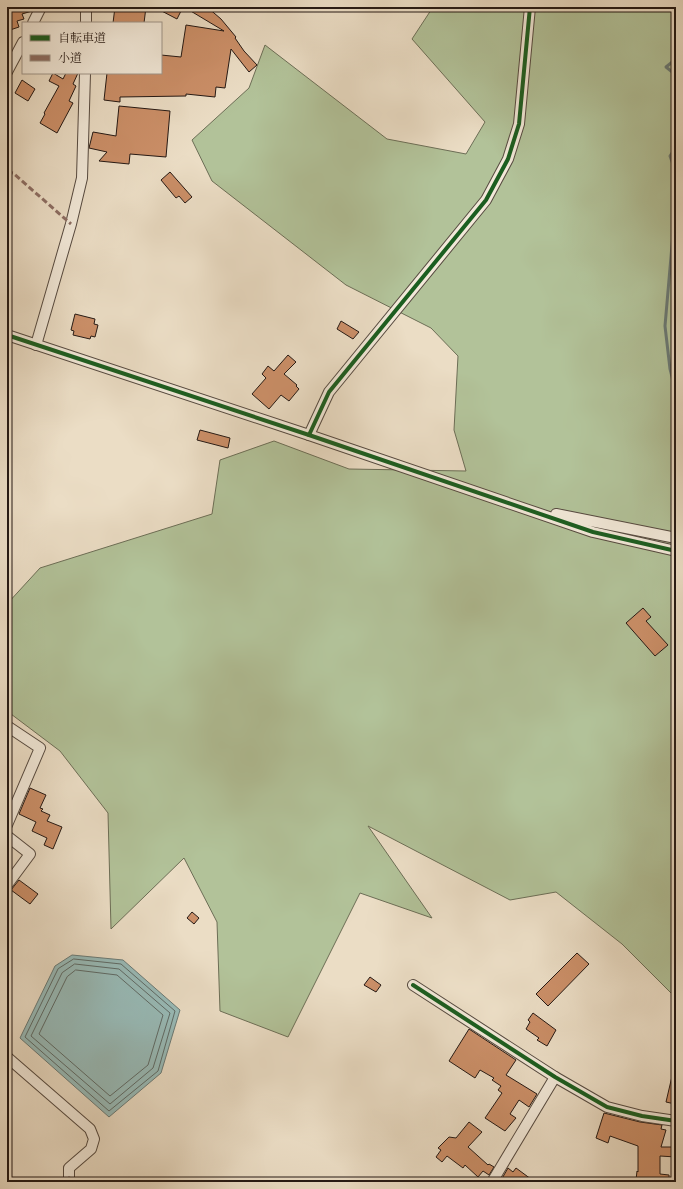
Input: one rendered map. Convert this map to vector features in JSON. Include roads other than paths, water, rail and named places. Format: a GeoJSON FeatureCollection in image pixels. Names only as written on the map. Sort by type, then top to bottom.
{"type":"FeatureCollection","features":[{"type":"Feature","properties":{"kind":"street"},"geometry":{"type":"LineString","coordinates":[[34,22],[41,7]]}},
{"type":"Feature","properties":{"kind":"street"},"geometry":{"type":"LineString","coordinates":[[86,7],[86,22]]}},
{"type":"Feature","properties":{"kind":"street"},"geometry":{"type":"LineString","coordinates":[[309,435],[329,392],[486,200],[508,159],[519,124],[530,7]]}},
{"type":"Feature","properties":{"kind":"street"},"geometry":{"type":"LineString","coordinates":[[7,72],[22,44]]}},
{"type":"Feature","properties":{"kind":"street"},"geometry":{"type":"LineString","coordinates":[[36,345],[71,224],[82,178],[84,74]]}},
{"type":"Feature","properties":{"kind":"street"},"geometry":{"type":"LineString","coordinates":[[7,335],[309,435],[513,506],[593,532],[676,551]]}},
{"type":"Feature","properties":{"kind":"street"},"geometry":{"type":"LineString","coordinates":[[513,506],[676,538]]}},
{"type":"Feature","properties":{"kind":"street"},"geometry":{"type":"LineString","coordinates":[[7,726],[40,748],[7,825]]}},
{"type":"Feature","properties":{"kind":"street"},"geometry":{"type":"LineString","coordinates":[[7,836],[30,854],[7,885]]}},
{"type":"Feature","properties":{"kind":"street"},"geometry":{"type":"LineString","coordinates":[[413,985],[556,1077],[607,1107],[642,1116],[676,1121]]}},
{"type":"Feature","properties":{"kind":"street"},"geometry":{"type":"LineString","coordinates":[[7,1057],[90,1129],[94,1139],[91,1149],[69,1168],[69,1178]]}},
{"type":"Feature","properties":{"kind":"street"},"geometry":{"type":"LineString","coordinates":[[492,1182],[556,1077]]}},
{"type":"Feature","properties":{"kind":"water"},"geometry":{"type":"Polygon","coordinates":[[[72,955],[123,960],[180,1010],[161,1073],[109,1117],[20,1038],[55,966],[72,955]]]}},
{"type":"Feature","properties":{"kind":"waterway"},"geometry":{"type":"LineString","coordinates":[[676,59],[666,67],[676,75]]}},
{"type":"Feature","properties":{"kind":"waterway"},"geometry":{"type":"LineString","coordinates":[[676,147],[670,156],[676,173]]}},
{"type":"Feature","properties":{"kind":"waterway"},"geometry":{"type":"LineString","coordinates":[[676,199],[665,326],[670,369],[676,393]]}}]}
